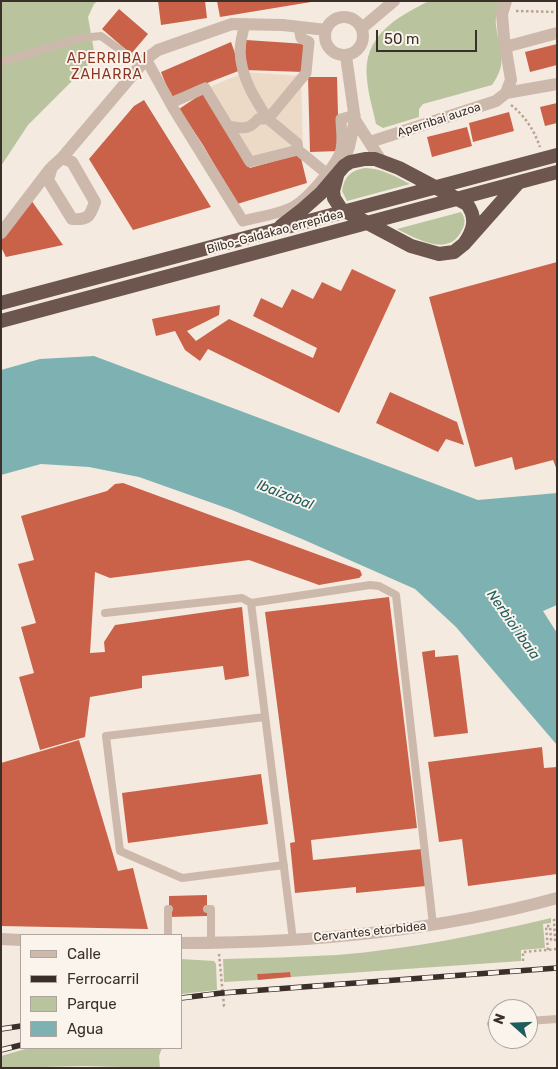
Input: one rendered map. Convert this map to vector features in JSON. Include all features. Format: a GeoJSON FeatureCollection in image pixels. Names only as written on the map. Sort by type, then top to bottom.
{"type":"FeatureCollection","features":[{"type":"Feature","properties":{"kind":"highway","name":"Bilbo-Galdakao errepidea"},"geometry":{"type":"LineString","coordinates":[[5,301],[557,155]]}},
{"type":"Feature","properties":{"kind":"highway"},"geometry":{"type":"LineString","coordinates":[[276,230],[303,209],[334,173],[350,162],[360,159],[376,159],[399,168],[467,204],[471,210],[474,222],[473,230],[464,244]]}},
{"type":"Feature","properties":{"kind":"highway","name":"Bilbo-Galdakao errepidea"},"geometry":{"type":"LineString","coordinates":[[1,321],[557,172]]}},
{"type":"Feature","properties":{"kind":"highway"},"geometry":{"type":"LineString","coordinates":[[334,173],[334,198],[341,209],[411,246],[432,253],[447,254],[454,252],[464,244],[518,183]]}},
{"type":"Feature","properties":{"kind":"street"},"geometry":{"type":"LineString","coordinates":[[362,28],[394,1]]}},
{"type":"Feature","properties":{"kind":"street"},"geometry":{"type":"LineString","coordinates":[[503,96],[511,80],[505,47],[505,6]]}},
{"type":"Feature","properties":{"kind":"street"},"geometry":{"type":"LineString","coordinates":[[351,18],[358,22],[362,28],[364,35],[363,43],[359,49],[346,56],[338,55],[327,45],[326,30],[330,23],[336,19],[351,18]]}},
{"type":"Feature","properties":{"kind":"street"},"geometry":{"type":"LineString","coordinates":[[1,233],[52,167],[62,158],[144,62],[158,50],[232,24],[326,30]]}},
{"type":"Feature","properties":{"kind":"street"},"geometry":{"type":"LineString","coordinates":[[245,24],[240,50],[244,76],[268,119],[297,143],[298,150]]}},
{"type":"Feature","properties":{"kind":"street"},"geometry":{"type":"LineString","coordinates":[[268,119],[306,73],[309,42],[301,38],[300,27]]}},
{"type":"Feature","properties":{"kind":"street"},"geometry":{"type":"LineString","coordinates":[[505,47],[557,34]]}},
{"type":"Feature","properties":{"kind":"street"},"geometry":{"type":"LineString","coordinates":[[144,62],[243,221],[290,209],[334,173],[349,147],[355,118],[346,56]]}},
{"type":"Feature","properties":{"kind":"street","name":"Aperribai auzoa"},"geometry":{"type":"LineString","coordinates":[[370,142],[496,101],[503,96],[557,84]]}},
{"type":"Feature","properties":{"kind":"street"},"geometry":{"type":"LineString","coordinates":[[171,103],[205,88],[250,162],[298,150],[334,173]]}},
{"type":"Feature","properties":{"kind":"street"},"geometry":{"type":"LineString","coordinates":[[355,118],[382,162]]}},
{"type":"Feature","properties":{"kind":"street"},"geometry":{"type":"LineString","coordinates":[[228,126],[246,128],[252,126],[258,119],[268,119]]}},
{"type":"Feature","properties":{"kind":"street"},"geometry":{"type":"LineString","coordinates":[[52,167],[48,180],[72,219],[83,220],[91,214],[95,202],[72,162],[62,158]]}},
{"type":"Feature","properties":{"kind":"street","name":"Cervantes etorbidea"},"geometry":{"type":"LineString","coordinates":[[182,943],[293,940],[355,935],[434,925],[496,913],[557,898]]}},
{"type":"Feature","properties":{"kind":"street"},"geometry":{"type":"LineString","coordinates":[[1,939],[20,940]]}},
{"type":"Feature","properties":{"kind":"lane"},"geometry":{"type":"LineString","coordinates":[[1,62],[81,38],[101,36],[144,62]]}},
{"type":"Feature","properties":{"kind":"lane"},"geometry":{"type":"LineString","coordinates":[[105,613],[242,598],[251,602],[370,585],[379,586],[396,595],[434,925]]}},
{"type":"Feature","properties":{"kind":"lane"},"geometry":{"type":"LineString","coordinates":[[251,602],[293,940]]}},
{"type":"Feature","properties":{"kind":"lane"},"geometry":{"type":"LineString","coordinates":[[265,717],[106,736],[120,851],[182,878],[284,865]]}},
{"type":"Feature","properties":{"kind":"lane"},"geometry":{"type":"LineString","coordinates":[[168,909],[168,934]]}},
{"type":"Feature","properties":{"kind":"lane"},"geometry":{"type":"LineString","coordinates":[[207,909],[211,909],[215,943]]}},
{"type":"Feature","properties":{"kind":"lane"},"geometry":{"type":"LineString","coordinates":[[538,1020],[557,1019]]}},
{"type":"Feature","properties":{"kind":"path"},"geometry":{"type":"LineString","coordinates":[[505,6],[557,12]]}},
{"type":"Feature","properties":{"kind":"path"},"geometry":{"type":"LineString","coordinates":[[503,96],[528,122],[536,136],[543,158]]}},
{"type":"Feature","properties":{"kind":"path"},"geometry":{"type":"LineString","coordinates":[[548,950],[546,926],[550,926],[551,940],[555,940],[554,920],[557,920]]}},
{"type":"Feature","properties":{"kind":"path"},"geometry":{"type":"LineString","coordinates":[[215,943],[223,986],[224,1006],[226,1006]]}},
{"type":"Feature","properties":{"kind":"path"},"geometry":{"type":"LineString","coordinates":[[523,961],[523,952],[557,950]]}},
{"type":"Feature","properties":{"kind":"green space"},"geometry":{"type":"Polygon","coordinates":[[[1,1],[98,1],[94,4],[88,17],[94,51],[88,65],[28,125],[1,166],[1,1]]]}},
{"type":"Feature","properties":{"kind":"green space"},"geometry":{"type":"Polygon","coordinates":[[[429,1],[500,1],[496,22],[502,56],[500,69],[492,85],[423,104],[419,109],[419,117],[383,128],[376,124],[368,90],[367,64],[370,51],[384,30],[394,21],[429,1]]]}},
{"type":"Feature","properties":{"kind":"green space"},"geometry":{"type":"Polygon","coordinates":[[[365,168],[383,171],[410,184],[347,201],[342,191],[346,178],[352,172],[365,168]]]}},
{"type":"Feature","properties":{"kind":"green space"},"geometry":{"type":"Polygon","coordinates":[[[461,212],[464,225],[456,238],[449,243],[441,245],[432,244],[397,229],[461,212]]]}},
{"type":"Feature","properties":{"kind":"green space"},"geometry":{"type":"Polygon","coordinates":[[[551,918],[551,923],[543,924],[545,948],[521,950],[521,961],[291,977],[290,972],[258,974],[258,980],[224,982],[223,959],[337,955],[391,949],[471,936],[551,918]]]}},
{"type":"Feature","properties":{"kind":"green space"},"geometry":{"type":"Polygon","coordinates":[[[182,959],[214,961],[216,964],[217,990],[182,994],[182,959]]]}},
{"type":"Feature","properties":{"kind":"green space"},"geometry":{"type":"Polygon","coordinates":[[[26,1049],[162,1049],[159,1056],[160,1068],[83,1066],[1,1068],[1,1056],[26,1049]]]}},
{"type":"Feature","properties":{"kind":"shaded area"},"geometry":{"type":"Polygon","coordinates":[[[245,72],[301,76],[303,151],[250,163],[205,89],[245,72]]]}},
{"type":"Feature","properties":{"kind":"water"},"geometry":{"type":"Polygon","coordinates":[[[94,356],[478,500],[557,493],[557,605],[543,611],[557,633],[557,745],[456,627],[415,589],[232,510],[139,477],[89,467],[41,464],[1,475],[1,370],[40,359],[94,356]]]}},
{"type":"Feature","properties":{"kind":"building"},"geometry":{"type":"Polygon","coordinates":[[[158,1],[205,1],[207,18],[161,25],[158,1]]]}},
{"type":"Feature","properties":{"kind":"building"},"geometry":{"type":"Polygon","coordinates":[[[217,1],[311,1],[311,2],[220,17],[217,1]]]}},
{"type":"Feature","properties":{"kind":"building"},"geometry":{"type":"Polygon","coordinates":[[[119,9],[148,34],[131,54],[102,29],[119,9]]]}},
{"type":"Feature","properties":{"kind":"building"},"geometry":{"type":"Polygon","coordinates":[[[246,40],[306,44],[304,72],[244,70],[246,40]]]}},
{"type":"Feature","properties":{"kind":"building"},"geometry":{"type":"Polygon","coordinates":[[[231,42],[241,70],[171,97],[161,72],[231,42]]]}},
{"type":"Feature","properties":{"kind":"building"},"geometry":{"type":"Polygon","coordinates":[[[557,44],[557,65],[530,72],[525,52],[557,44]]]}},
{"type":"Feature","properties":{"kind":"building"},"geometry":{"type":"Polygon","coordinates":[[[308,77],[337,77],[339,151],[310,152],[308,77]]]}},
{"type":"Feature","properties":{"kind":"building"},"geometry":{"type":"Polygon","coordinates":[[[203,93],[250,168],[300,154],[307,183],[237,204],[203,145],[179,109],[203,93]]]}},
{"type":"Feature","properties":{"kind":"building"},"geometry":{"type":"Polygon","coordinates":[[[144,100],[211,207],[133,230],[89,159],[134,106],[144,100]]]}},
{"type":"Feature","properties":{"kind":"building"},"geometry":{"type":"Polygon","coordinates":[[[557,103],[557,123],[545,126],[540,107],[557,103]]]}},
{"type":"Feature","properties":{"kind":"building"},"geometry":{"type":"Polygon","coordinates":[[[509,112],[514,131],[473,142],[469,123],[509,112]]]}},
{"type":"Feature","properties":{"kind":"building"},"geometry":{"type":"Polygon","coordinates":[[[467,127],[472,146],[432,157],[427,137],[467,127]]]}},
{"type":"Feature","properties":{"kind":"building"},"geometry":{"type":"Polygon","coordinates":[[[31,200],[63,245],[6,257],[1,247],[1,237],[31,200]]]}},
{"type":"Feature","properties":{"kind":"building"},"geometry":{"type":"Polygon","coordinates":[[[557,262],[557,470],[553,460],[515,470],[512,457],[475,467],[429,297],[557,262]]]}},
{"type":"Feature","properties":{"kind":"building"},"geometry":{"type":"Polygon","coordinates":[[[352,269],[396,290],[339,413],[208,349],[200,361],[185,350],[175,331],[156,336],[152,319],[220,305],[219,315],[187,331],[196,341],[229,319],[313,358],[317,348],[253,316],[261,298],[282,308],[292,289],[313,299],[322,282],[341,291],[352,269]]]}},
{"type":"Feature","properties":{"kind":"building"},"geometry":{"type":"Polygon","coordinates":[[[390,392],[457,422],[464,445],[446,439],[438,452],[376,423],[390,392]]]}},
{"type":"Feature","properties":{"kind":"building"},"geometry":{"type":"Polygon","coordinates":[[[123,483],[360,570],[362,575],[359,578],[319,585],[249,560],[110,578],[95,572],[90,653],[105,652],[104,642],[115,625],[242,607],[249,676],[225,680],[223,666],[142,676],[142,688],[90,697],[85,737],[40,750],[19,677],[34,673],[21,627],[36,623],[18,564],[34,560],[21,516],[107,491],[115,484],[123,483]]]}},
{"type":"Feature","properties":{"kind":"building"},"geometry":{"type":"Polygon","coordinates":[[[389,597],[417,828],[311,840],[313,860],[422,849],[426,886],[356,893],[356,887],[295,893],[290,843],[295,842],[265,612],[389,597]]]}},
{"type":"Feature","properties":{"kind":"building"},"geometry":{"type":"Polygon","coordinates":[[[435,650],[435,657],[458,655],[468,733],[434,737],[422,652],[435,650]]]}},
{"type":"Feature","properties":{"kind":"building"},"geometry":{"type":"Polygon","coordinates":[[[79,740],[118,871],[133,868],[148,929],[1,926],[1,763],[79,740]]]}},
{"type":"Feature","properties":{"kind":"building"},"geometry":{"type":"Polygon","coordinates":[[[542,747],[544,768],[557,767],[557,874],[468,886],[462,839],[439,842],[428,762],[542,747]]]}},
{"type":"Feature","properties":{"kind":"building"},"geometry":{"type":"Polygon","coordinates":[[[261,774],[268,824],[128,843],[122,793],[261,774]]]}},
{"type":"Feature","properties":{"kind":"building"},"geometry":{"type":"Polygon","coordinates":[[[207,895],[207,916],[169,917],[169,896],[207,895]]]}},
{"type":"Feature","properties":{"kind":"building"},"geometry":{"type":"Polygon","coordinates":[[[290,972],[291,977],[258,980],[257,974],[290,972]]]}},
{"type":"Feature","properties":{"kind":"railway"},"geometry":{"type":"LineString","coordinates":[[182,998],[222,993],[557,968]]}},
{"type":"Feature","properties":{"kind":"railway"},"geometry":{"type":"LineString","coordinates":[[1,1029],[20,1026]]}},
{"type":"Feature","properties":{"kind":"railway"},"geometry":{"type":"LineString","coordinates":[[1,1050],[20,1045]]}},
{"type":"Feature","properties":{"kind":"district","name":"APERRIBAI ZAHARRA"},"geometry":{"type":"Point","coordinates":[107,68]}},
{"type":"Feature","properties":{"kind":"water label","name":"Ibaizabal"},"geometry":{"type":"Point","coordinates":[285,495]}},
{"type":"Feature","properties":{"kind":"water label","name":"Nerbioi ibaia"},"geometry":{"type":"Point","coordinates":[513,625]}}]}
